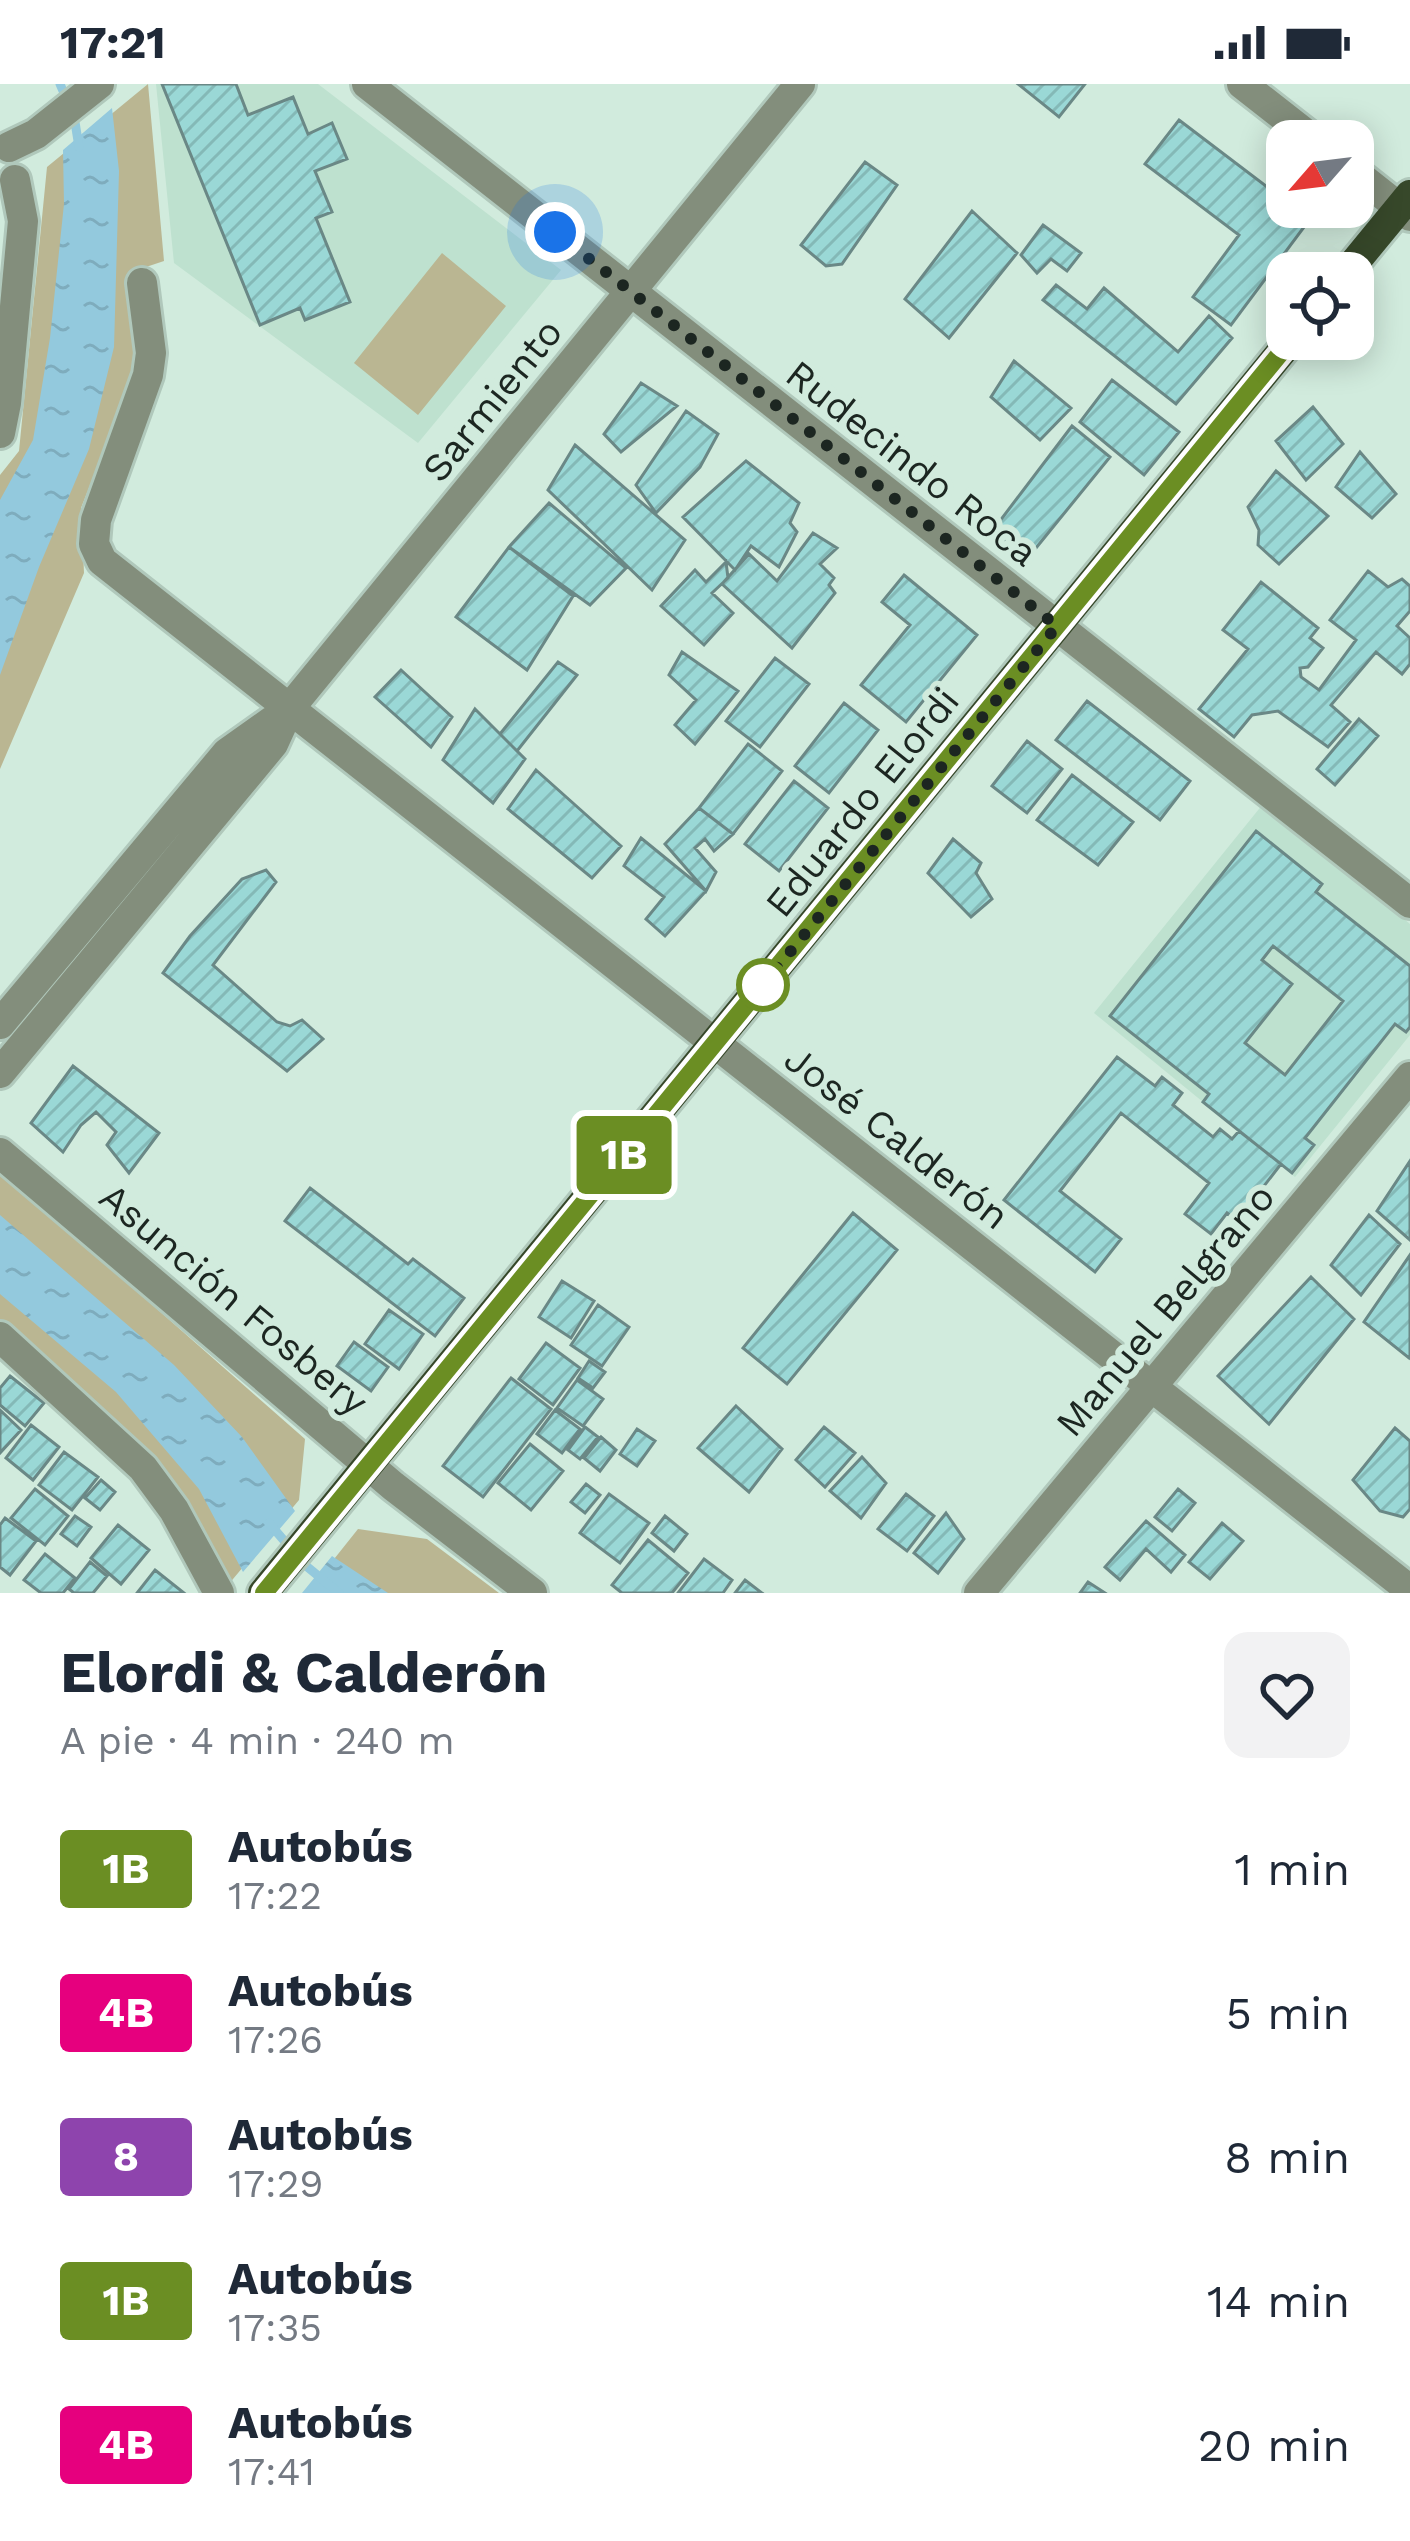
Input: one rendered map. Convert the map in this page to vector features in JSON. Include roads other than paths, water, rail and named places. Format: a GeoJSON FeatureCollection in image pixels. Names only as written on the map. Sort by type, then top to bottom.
{"type":"FeatureCollection","features":[{"type":"Feature","properties":{"kind":"main road"},"geometry":{"type":"LineString","coordinates":[[1365,252],[1407,206]]}},
{"type":"Feature","properties":{"kind":"main road","name":"Eduardo Elordi"},"geometry":{"type":"LineString","coordinates":[[263,1593],[1275,360]]}},
{"type":"Feature","properties":{"kind":"street"},"geometry":{"type":"LineString","coordinates":[[0,433],[22,221],[8,184],[19,159],[15,142],[99,84]]}},
{"type":"Feature","properties":{"kind":"street","name":"Rudecindo Roca"},"geometry":{"type":"LineString","coordinates":[[367,84],[1410,903]]}},
{"type":"Feature","properties":{"kind":"street","name":"Sarmiento"},"geometry":{"type":"LineString","coordinates":[[0,1073],[273,745],[289,710],[800,84]]}},
{"type":"Feature","properties":{"kind":"street"},"geometry":{"type":"LineString","coordinates":[[1242,84],[1288,120]]}},
{"type":"Feature","properties":{"kind":"street"},"geometry":{"type":"LineString","coordinates":[[1374,185],[1407,206]]}},
{"type":"Feature","properties":{"kind":"street","name":"José Calderón"},"geometry":{"type":"LineString","coordinates":[[142,283],[151,353],[148,375],[94,527],[97,552],[109,568],[1410,1590]]}},
{"type":"Feature","properties":{"kind":"street","name":"Sarmiento"},"geometry":{"type":"LineString","coordinates":[[0,1024],[226,753],[289,710]]}},
{"type":"Feature","properties":{"kind":"street","name":"Manuel Belgrano"},"geometry":{"type":"LineString","coordinates":[[979,1593],[1410,1077]]}},
{"type":"Feature","properties":{"kind":"street","name":"Asunción Fosbery"},"geometry":{"type":"LineString","coordinates":[[0,1153],[370,1464],[532,1593]]}},
{"type":"Feature","properties":{"kind":"street"},"geometry":{"type":"LineString","coordinates":[[0,1337],[143,1468],[174,1510],[219,1593]]}},
{"type":"Feature","properties":{"kind":"water"},"geometry":{"type":"Polygon","coordinates":[[[112,108],[119,171],[114,347],[89,449],[0,675],[0,500],[33,440],[64,204],[63,150],[112,108]]]}},
{"type":"Feature","properties":{"kind":"water"},"geometry":{"type":"Polygon","coordinates":[[[0,1215],[174,1365],[242,1437],[295,1511],[243,1572],[199,1489],[116,1392],[0,1294],[0,1215]]]}},
{"type":"Feature","properties":{"kind":"water"},"geometry":{"type":"Polygon","coordinates":[[[332,1556],[388,1593],[302,1593],[332,1556]]]}},
{"type":"Feature","properties":{"kind":"waterway"},"geometry":{"type":"LineString","coordinates":[[60,84],[74,116],[79,147]]}},
{"type":"Feature","properties":{"kind":"waterway"},"geometry":{"type":"LineString","coordinates":[[269,1523],[305,1565],[339,1593]]}}]}
